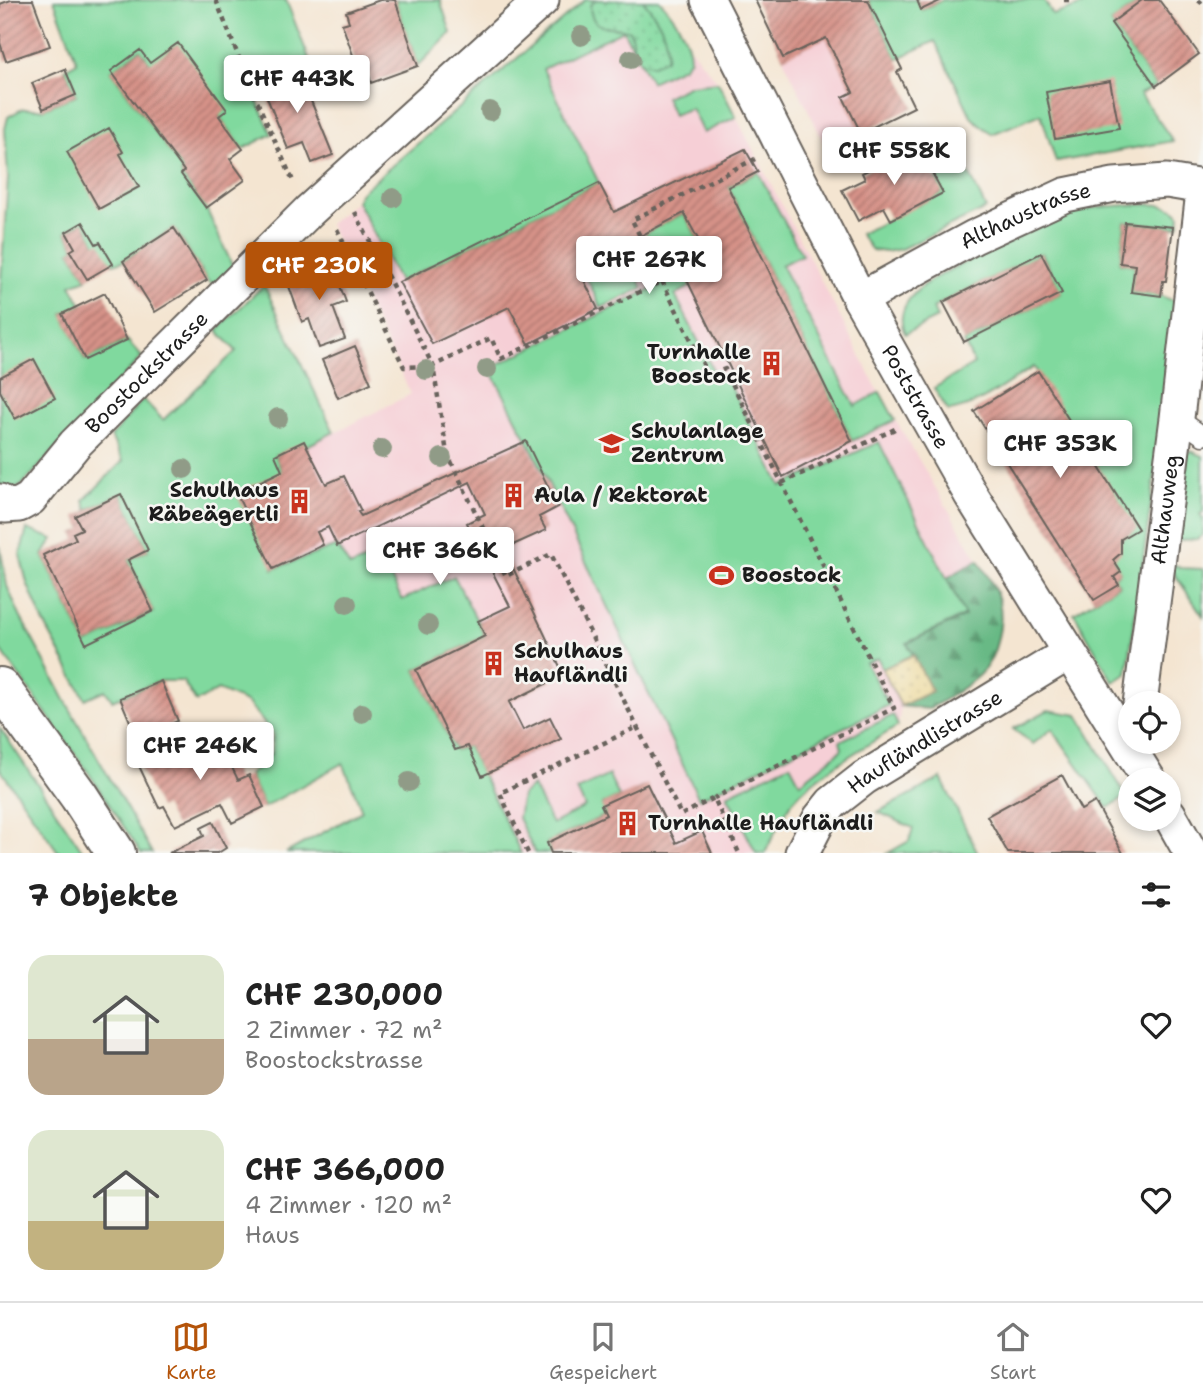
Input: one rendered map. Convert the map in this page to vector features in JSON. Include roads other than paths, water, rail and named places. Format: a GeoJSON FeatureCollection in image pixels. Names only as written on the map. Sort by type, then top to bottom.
{"type":"FeatureCollection","features":[{"type":"Feature","properties":{"kind":"street","name":"Boostockstrasse"},"geometry":{"type":"LineString","coordinates":[[0,501],[5,506],[19,505],[30,499],[75,444],[309,211],[542,0]]}},
{"type":"Feature","properties":{"kind":"street","name":"Poststrasse"},"geometry":{"type":"LineString","coordinates":[[708,0],[860,299],[971,495],[1069,653],[1118,721]]}},
{"type":"Feature","properties":{"kind":"street","name":"Althaustrasse"},"geometry":{"type":"LineString","coordinates":[[860,299],[974,237],[1065,195],[1114,186],[1167,181],[1203,190]]}},
{"type":"Feature","properties":{"kind":"street","name":"Althauweg"},"geometry":{"type":"LineString","coordinates":[[1142,691],[1190,427],[1203,190]]}},
{"type":"Feature","properties":{"kind":"street","name":"Haufländlistrasse"},"geometry":{"type":"LineString","coordinates":[[802,853],[820,818],[832,803],[864,778],[1069,653]]}},
{"type":"Feature","properties":{"kind":"street"},"geometry":{"type":"LineString","coordinates":[[0,687],[79,796],[116,853]]}},
{"type":"Feature","properties":{"kind":"street"},"geometry":{"type":"LineString","coordinates":[[1179,831],[1191,853]]}},
{"type":"Feature","properties":{"kind":"place","name":"Turnhalle Boostock"},"geometry":{"type":"Point","coordinates":[771,364]}},
{"type":"Feature","properties":{"kind":"place","name":"Schulanlage Zentrum"},"geometry":{"type":"Point","coordinates":[611,443]}},
{"type":"Feature","properties":{"kind":"place","name":"Aula / Rektorat"},"geometry":{"type":"Point","coordinates":[514,495]}},
{"type":"Feature","properties":{"kind":"place","name":"Schulhaus Räbeägertli"},"geometry":{"type":"Point","coordinates":[299,502]}},
{"type":"Feature","properties":{"kind":"place","name":"Boostock"},"geometry":{"type":"Point","coordinates":[722,575]}},
{"type":"Feature","properties":{"kind":"place","name":"Schulhaus Haufländli"},"geometry":{"type":"Point","coordinates":[494,663]}},
{"type":"Feature","properties":{"kind":"place","name":"Turnhalle Haufländli"},"geometry":{"type":"Point","coordinates":[628,823]}}]}
